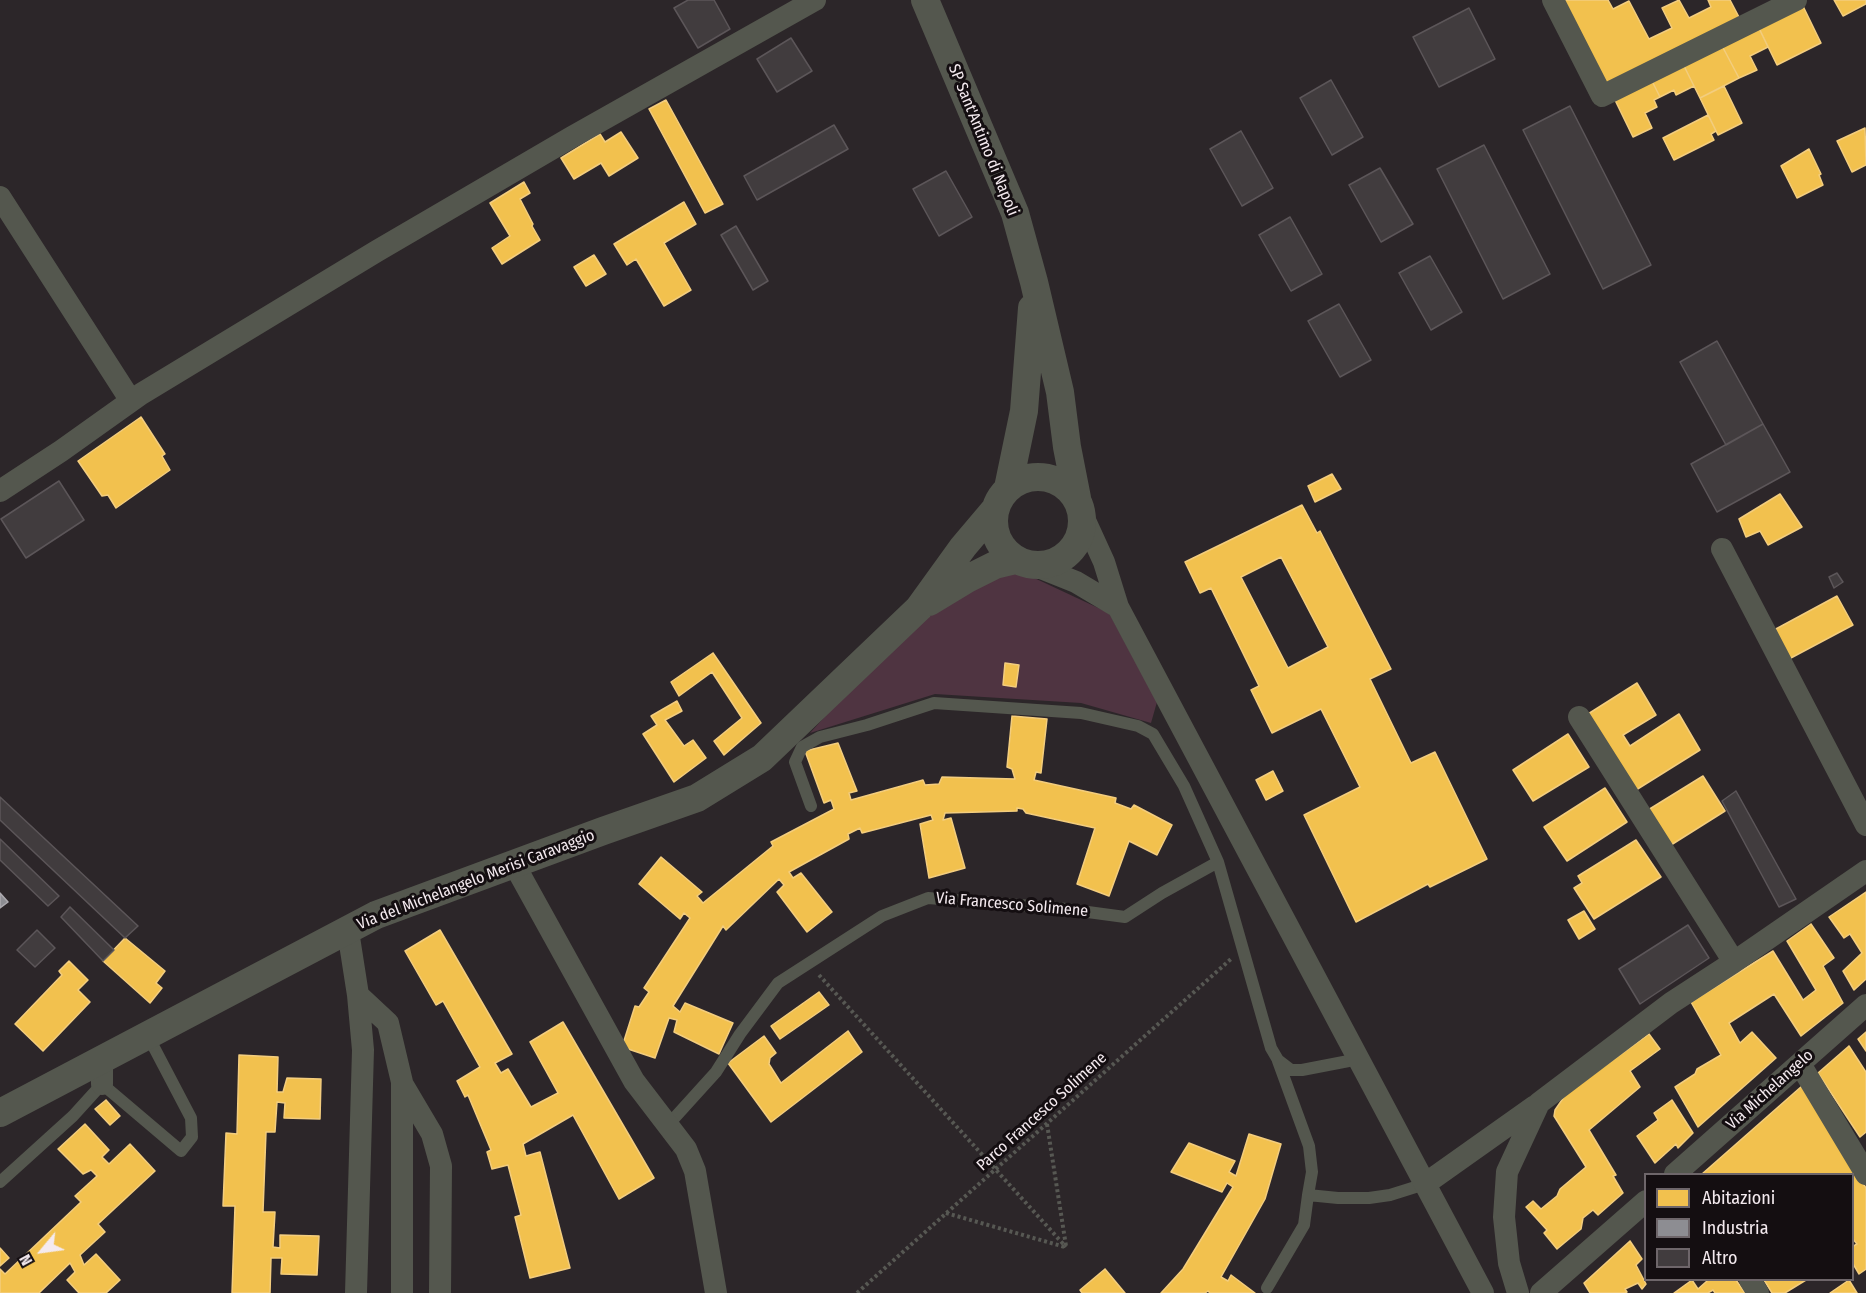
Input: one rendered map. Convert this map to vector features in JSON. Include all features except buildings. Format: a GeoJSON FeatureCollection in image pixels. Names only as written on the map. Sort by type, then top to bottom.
{"type":"FeatureCollection","features":[{"type":"Feature","properties":{"kind":"street"},"geometry":{"type":"LineString","coordinates":[[0,491],[131,401],[387,245],[572,137],[815,0]]}},
{"type":"Feature","properties":{"kind":"street","name":"SP Sant'Antimo di Napoli"},"geometry":{"type":"LineString","coordinates":[[925,0],[1015,213],[1060,392],[1067,447],[1080,507]]}},
{"type":"Feature","properties":{"kind":"street"},"geometry":{"type":"LineString","coordinates":[[1553,0],[1602,96],[1796,0]]}},
{"type":"Feature","properties":{"kind":"street"},"geometry":{"type":"LineString","coordinates":[[0,197],[131,401]]}},
{"type":"Feature","properties":{"kind":"street","name":"SP Sant'Antimo di Napoli"},"geometry":{"type":"LineString","coordinates":[[1002,498],[1024,411],[1034,282]]}},
{"type":"Feature","properties":{"kind":"street"},"geometry":{"type":"LineString","coordinates":[[1118,607],[1076,582],[1026,563],[1007,552],[995,532],[1002,498],[1018,481],[1031,477],[1057,480],[1068,488],[1080,507],[1104,562],[1118,607],[1483,1293]]}},
{"type":"Feature","properties":{"kind":"street","name":"Via del Michelangelo Merisi Caravaggio"},"geometry":{"type":"LineString","coordinates":[[0,1113],[102,1072],[148,1036],[376,915],[697,798],[762,758],[919,608],[1002,498]]}},
{"type":"Feature","properties":{"kind":"street"},"geometry":{"type":"LineString","coordinates":[[1026,563],[1051,564],[1065,557],[1076,546],[1082,532],[1080,507]]}},
{"type":"Feature","properties":{"kind":"street"},"geometry":{"type":"LineString","coordinates":[[1722,549],[1866,825]]}},
{"type":"Feature","properties":{"kind":"street","name":"Via del Michelangelo Merisi Caravaggio"},"geometry":{"type":"LineString","coordinates":[[919,608],[995,565],[1026,563]]}},
{"type":"Feature","properties":{"kind":"street"},"geometry":{"type":"LineString","coordinates":[[1579,717],[1734,962]]}},
{"type":"Feature","properties":{"kind":"street"},"geometry":{"type":"LineString","coordinates":[[514,864],[634,1081],[686,1149],[695,1171],[716,1293]]}},
{"type":"Feature","properties":{"kind":"street"},"geometry":{"type":"LineString","coordinates":[[1425,1184],[1506,1128],[1671,1003],[1866,871]]}},
{"type":"Feature","properties":{"kind":"street"},"geometry":{"type":"LineString","coordinates":[[348,931],[358,995],[363,1050],[356,1293]]}},
{"type":"Feature","properties":{"kind":"street"},"geometry":{"type":"LineString","coordinates":[[358,995],[388,1023],[402,1082],[402,1293]]}},
{"type":"Feature","properties":{"kind":"street","name":"Via Michelangelo"},"geometry":{"type":"LineString","coordinates":[[1681,1172],[1866,1005]]}},
{"type":"Feature","properties":{"kind":"street"},"geometry":{"type":"LineString","coordinates":[[1800,1064],[1866,1174]]}},
{"type":"Feature","properties":{"kind":"street"},"geometry":{"type":"LineString","coordinates":[[402,1082],[432,1134],[441,1166],[440,1293]]}},
{"type":"Feature","properties":{"kind":"street"},"geometry":{"type":"LineString","coordinates":[[1518,1293],[1509,1263],[1504,1217],[1507,1172],[1539,1103]]}},
{"type":"Feature","properties":{"kind":"street"},"geometry":{"type":"LineString","coordinates":[[1541,1293],[1644,1202]]}},
{"type":"Feature","properties":{"kind":"lane"},"geometry":{"type":"LineString","coordinates":[[811,806],[795,762],[802,747],[820,737],[867,725],[934,703],[1081,713],[1138,726],[1153,734],[1184,786],[1218,862],[1271,1048],[1278,1060],[1310,1146],[1312,1172],[1304,1225],[1267,1288]]}},
{"type":"Feature","properties":{"kind":"lane","name":"Via Francesco Solimene"},"geometry":{"type":"LineString","coordinates":[[668,1125],[716,1072],[740,1034],[778,983],[882,916],[928,898],[1058,908],[1125,917],[1162,893],[1218,862]]}},
{"type":"Feature","properties":{"kind":"lane"},"geometry":{"type":"LineString","coordinates":[[0,1182],[73,1116],[102,1072],[181,1151],[192,1137],[190,1118],[148,1036]]}},
{"type":"Feature","properties":{"kind":"lane"},"geometry":{"type":"LineString","coordinates":[[1278,1060],[1291,1070],[1302,1070],[1359,1059]]}},
{"type":"Feature","properties":{"kind":"lane"},"geometry":{"type":"LineString","coordinates":[[1308,1195],[1369,1198],[1389,1195],[1425,1184]]}},
{"type":"Feature","properties":{"kind":"path","name":"Parco Francesco Solimene"},"geometry":{"type":"LineString","coordinates":[[857,1293],[1242,949]]}},
{"type":"Feature","properties":{"kind":"path"},"geometry":{"type":"LineString","coordinates":[[808,964],[1066,1247]]}},
{"type":"Feature","properties":{"kind":"path"},"geometry":{"type":"LineString","coordinates":[[1047,1124],[1066,1247]]}},
{"type":"Feature","properties":{"kind":"path"},"geometry":{"type":"LineString","coordinates":[[946,1213],[1066,1247]]}},
{"type":"Feature","properties":{"kind":"shaded area"},"geometry":{"type":"Polygon","coordinates":[[[1008,572],[1030,576],[1109,613],[1157,702],[1151,723],[1081,703],[935,694],[810,733],[860,678],[922,618],[1008,572]]]}}]}
